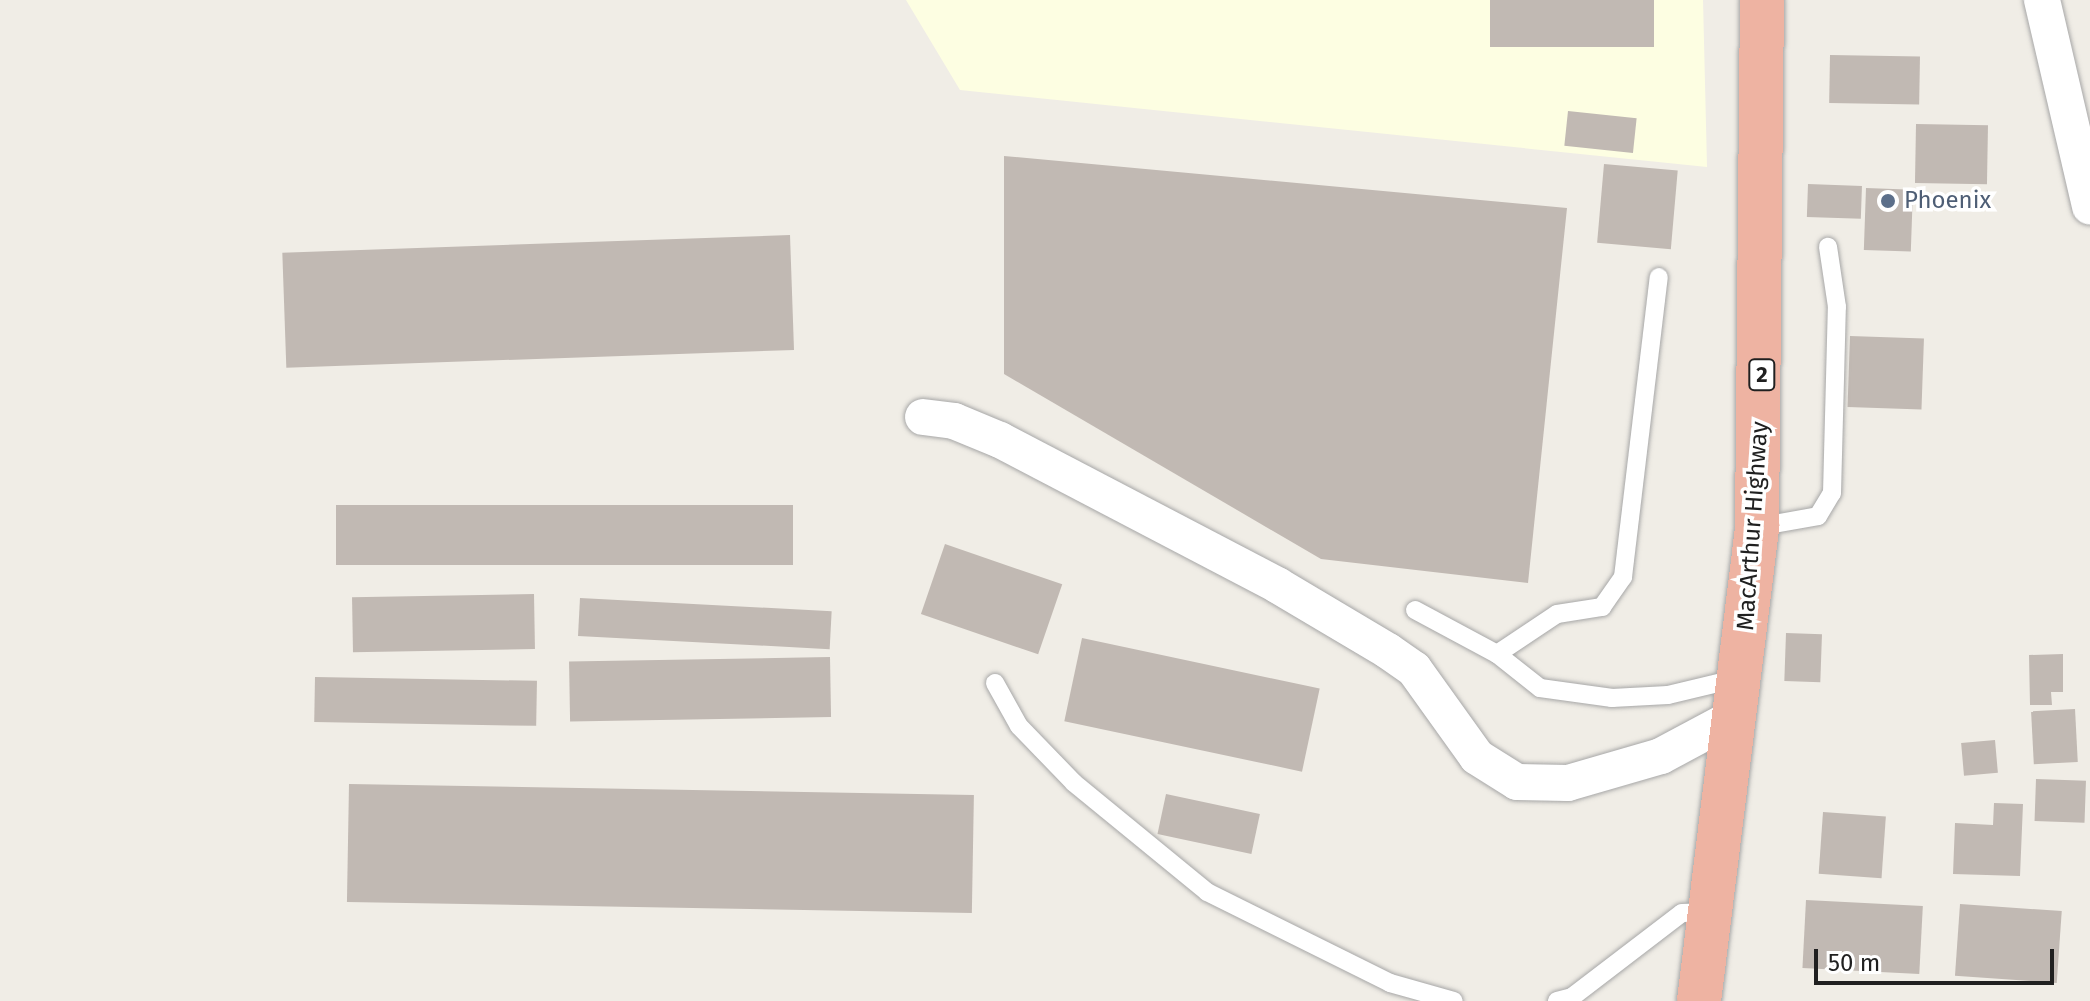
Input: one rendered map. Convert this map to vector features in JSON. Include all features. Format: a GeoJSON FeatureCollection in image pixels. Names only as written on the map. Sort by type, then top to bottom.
{"type":"FeatureCollection","features":[{"type":"Feature","properties":{"kind":"highway","name":"MacArthur Highway"},"geometry":{"type":"LineString","coordinates":[[1699,1001],[1757,527],[1762,0]]}},
{"type":"Feature","properties":{"kind":"street"},"geometry":{"type":"LineString","coordinates":[[2042,0],[2090,206]]}},
{"type":"Feature","properties":{"kind":"street"},"geometry":{"type":"LineString","coordinates":[[923,417],[954,421],[1000,440],[1277,585],[1388,651],[1414,669],[1477,757],[1517,782],[1568,783],[1661,756],[1736,714]]}},
{"type":"Feature","properties":{"kind":"lane"},"geometry":{"type":"LineString","coordinates":[[1757,527],[1818,516],[1832,493],[1837,307],[1828,247]]}},
{"type":"Feature","properties":{"kind":"lane"},"geometry":{"type":"LineString","coordinates":[[1497,654],[1557,614],[1602,607],[1623,577],[1659,277]]}},
{"type":"Feature","properties":{"kind":"lane"},"geometry":{"type":"LineString","coordinates":[[1415,610],[1497,654],[1540,688],[1612,698],[1668,695],[1736,714]]}},
{"type":"Feature","properties":{"kind":"lane"},"geometry":{"type":"LineString","coordinates":[[995,683],[1019,726],[1074,783],[1207,892],[1390,983],[1454,1001]]}},
{"type":"Feature","properties":{"kind":"lane"},"geometry":{"type":"LineString","coordinates":[[1557,1001],[1572,997],[1682,913],[1713,899]]}},
{"type":"Feature","properties":{"kind":"shaded area"},"geometry":{"type":"Polygon","coordinates":[[[906,0],[1703,0],[1707,167],[960,90],[906,0]]]}},
{"type":"Feature","properties":{"kind":"building"},"geometry":{"type":"Polygon","coordinates":[[[1490,0],[1654,0],[1654,47],[1490,47],[1490,0]]]}},
{"type":"Feature","properties":{"kind":"building"},"geometry":{"type":"Polygon","coordinates":[[[1830,55],[1920,57],[1919,105],[1829,103],[1830,55]]]}},
{"type":"Feature","properties":{"kind":"building"},"geometry":{"type":"Polygon","coordinates":[[[1568,111],[1637,118],[1633,153],[1564,146],[1568,111]]]}},
{"type":"Feature","properties":{"kind":"building"},"geometry":{"type":"Polygon","coordinates":[[[1916,124],[1988,125],[1987,184],[1915,183],[1916,124]]]}},
{"type":"Feature","properties":{"kind":"building"},"geometry":{"type":"Polygon","coordinates":[[[1004,156],[1567,208],[1528,583],[1321,559],[1004,374],[1004,156]]]}},
{"type":"Feature","properties":{"kind":"building"},"geometry":{"type":"Polygon","coordinates":[[[1604,164],[1678,170],[1671,249],[1597,243],[1604,164]]]}},
{"type":"Feature","properties":{"kind":"building"},"geometry":{"type":"Polygon","coordinates":[[[1808,184],[1862,186],[1861,219],[1807,217],[1808,184]]]}},
{"type":"Feature","properties":{"kind":"building"},"geometry":{"type":"Polygon","coordinates":[[[1866,188],[1913,190],[1911,252],[1864,250],[1866,188]]]}},
{"type":"Feature","properties":{"kind":"building"},"geometry":{"type":"Polygon","coordinates":[[[790,235],[794,350],[286,368],[282,253],[790,235]]]}},
{"type":"Feature","properties":{"kind":"building"},"geometry":{"type":"Polygon","coordinates":[[[1850,336],[1924,339],[1921,410],[1848,407],[1850,336]]]}},
{"type":"Feature","properties":{"kind":"building"},"geometry":{"type":"Polygon","coordinates":[[[336,505],[793,505],[793,565],[336,565],[336,505]]]}},
{"type":"Feature","properties":{"kind":"building"},"geometry":{"type":"Polygon","coordinates":[[[945,544],[1062,584],[1038,654],[921,614],[945,544]]]}},
{"type":"Feature","properties":{"kind":"building"},"geometry":{"type":"Polygon","coordinates":[[[534,594],[535,649],[353,652],[352,597],[534,594]]]}},
{"type":"Feature","properties":{"kind":"building"},"geometry":{"type":"Polygon","coordinates":[[[580,598],[832,611],[830,649],[578,636],[580,598]]]}},
{"type":"Feature","properties":{"kind":"building"},"geometry":{"type":"Polygon","coordinates":[[[1786,633],[1822,634],[1820,682],[1784,681],[1786,633]]]}},
{"type":"Feature","properties":{"kind":"building"},"geometry":{"type":"Polygon","coordinates":[[[1082,638],[1320,689],[1302,772],[1064,721],[1082,638]]]}},
{"type":"Feature","properties":{"kind":"building"},"geometry":{"type":"Polygon","coordinates":[[[2063,654],[2063,692],[2051,692],[2052,705],[2030,705],[2029,655],[2063,654]]]}},
{"type":"Feature","properties":{"kind":"building"},"geometry":{"type":"Polygon","coordinates":[[[830,657],[831,717],[570,722],[569,662],[830,657]]]}},
{"type":"Feature","properties":{"kind":"building"},"geometry":{"type":"Polygon","coordinates":[[[315,677],[537,681],[536,726],[314,722],[315,677]]]}},
{"type":"Feature","properties":{"kind":"building"},"geometry":{"type":"Polygon","coordinates":[[[2075,709],[2078,762],[2034,764],[2031,711],[2075,709]]]}},
{"type":"Feature","properties":{"kind":"building"},"geometry":{"type":"Polygon","coordinates":[[[1995,740],[1998,773],[1964,776],[1961,743],[1995,740]]]}},
{"type":"Feature","properties":{"kind":"building"},"geometry":{"type":"Polygon","coordinates":[[[2036,779],[2086,781],[2085,823],[2035,821],[2036,779]]]}},
{"type":"Feature","properties":{"kind":"building"},"geometry":{"type":"Polygon","coordinates":[[[349,784],[974,795],[972,913],[347,902],[349,784]]]}},
{"type":"Feature","properties":{"kind":"building"},"geometry":{"type":"Polygon","coordinates":[[[1166,794],[1260,814],[1251,854],[1157,834],[1166,794]]]}},
{"type":"Feature","properties":{"kind":"building"},"geometry":{"type":"Polygon","coordinates":[[[1994,803],[2023,804],[2020,876],[1953,874],[1955,823],[1993,825],[1994,803]]]}},
{"type":"Feature","properties":{"kind":"building"},"geometry":{"type":"Polygon","coordinates":[[[1823,812],[1886,816],[1882,878],[1819,874],[1823,812]]]}},
{"type":"Feature","properties":{"kind":"building"},"geometry":{"type":"Polygon","coordinates":[[[1806,900],[1923,906],[1919,974],[1802,968],[1806,900]]]}},
{"type":"Feature","properties":{"kind":"building"},"geometry":{"type":"Polygon","coordinates":[[[1960,904],[2062,911],[2057,983],[1955,976],[1960,904]]]}},
{"type":"Feature","properties":{"kind":"place","name":"Phoenix"},"geometry":{"type":"Point","coordinates":[1888,201]}}]}
